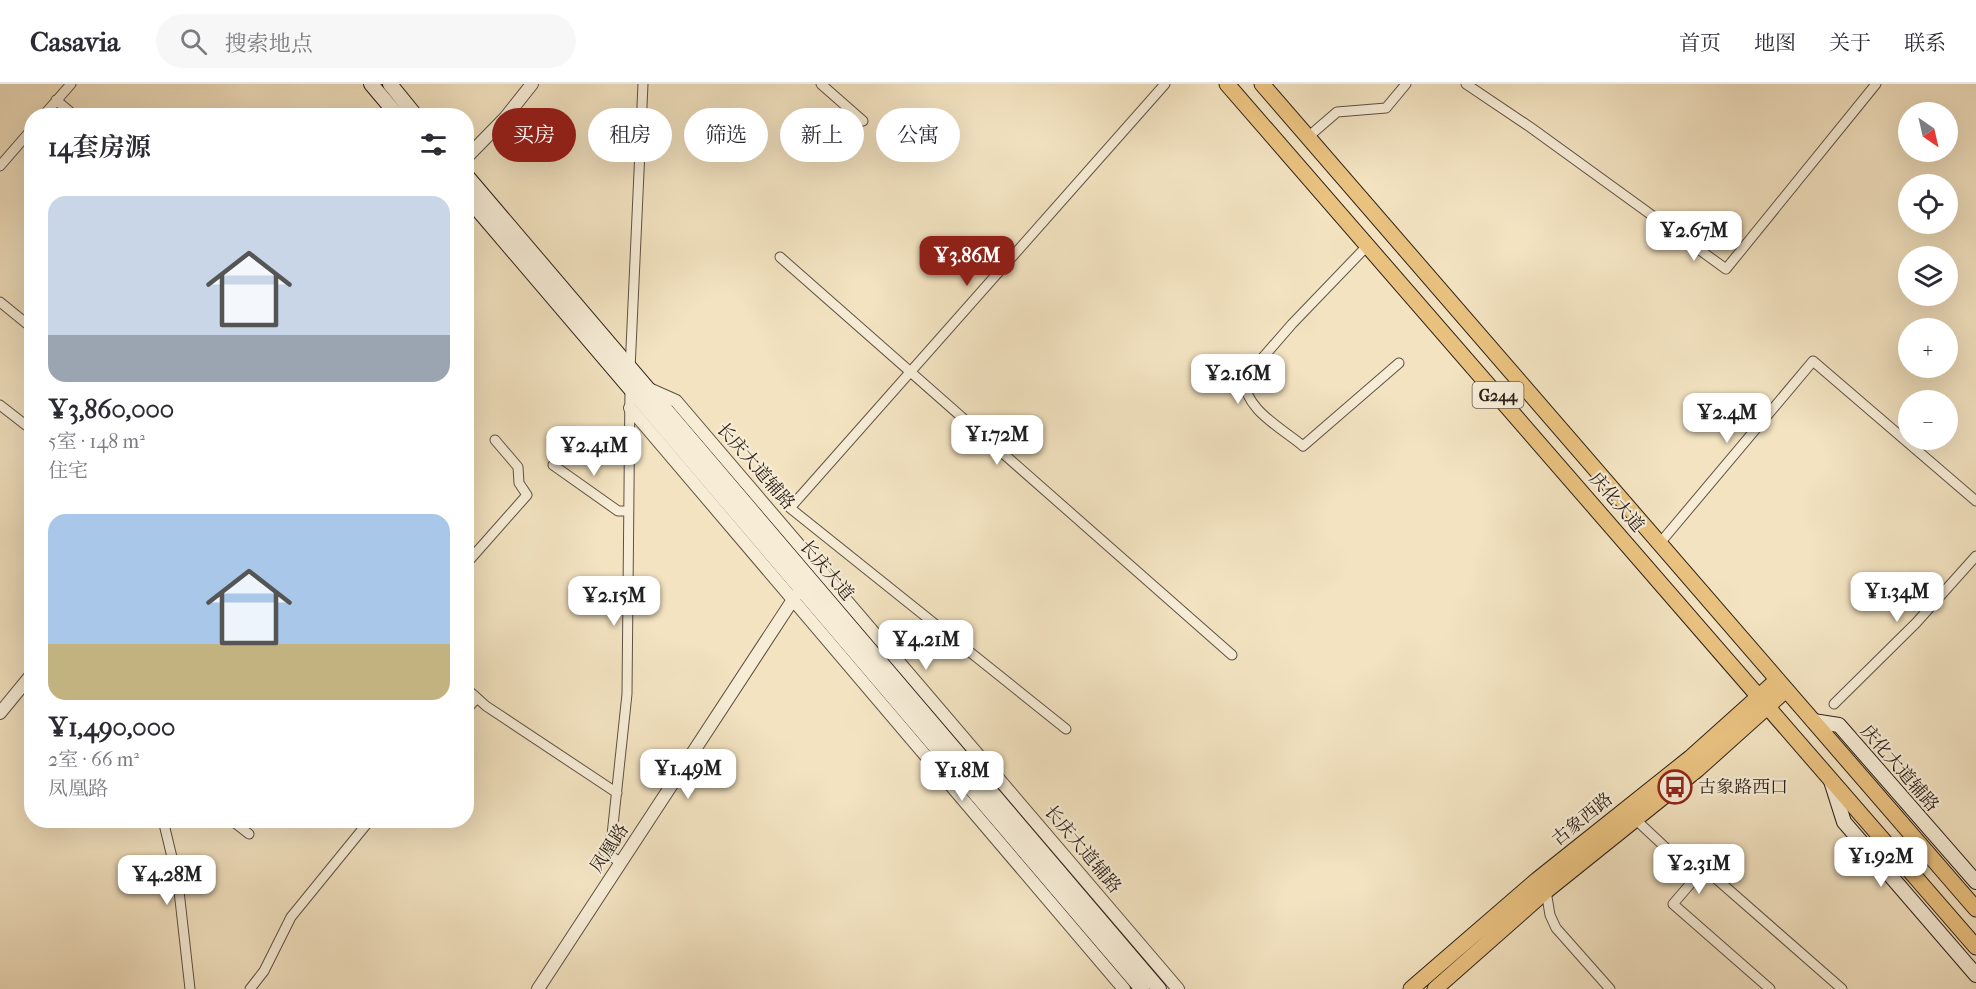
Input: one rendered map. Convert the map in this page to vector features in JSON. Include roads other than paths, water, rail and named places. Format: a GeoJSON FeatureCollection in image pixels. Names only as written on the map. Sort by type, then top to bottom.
{"type":"FeatureCollection","features":[{"type":"Feature","properties":{"kind":"main road"},"geometry":{"type":"LineString","coordinates":[[371,84],[391,108]]}},
{"type":"Feature","properties":{"kind":"main road"},"geometry":{"type":"LineString","coordinates":[[390,84],[410,108]]}},
{"type":"Feature","properties":{"kind":"main road","name":"庆化大道"},"geometry":{"type":"LineString","coordinates":[[1227,84],[1976,947]]}},
{"type":"Feature","properties":{"kind":"main road","name":"庆化大道"},"geometry":{"type":"LineString","coordinates":[[1262,84],[1976,909]]}},
{"type":"Feature","properties":{"kind":"main road","name":"长庆大道"},"geometry":{"type":"LineString","coordinates":[[474,184],[647,389],[803,591],[1159,989]]}},
{"type":"Feature","properties":{"kind":"main road","name":"长庆大道"},"geometry":{"type":"LineString","coordinates":[[474,205],[1142,989]]}},
{"type":"Feature","properties":{"kind":"main road","name":"古象西路"},"geometry":{"type":"LineString","coordinates":[[1411,989],[1537,880],[1782,685]]}},
{"type":"Feature","properties":{"kind":"main road","name":"古象西路"},"geometry":{"type":"LineString","coordinates":[[1435,989],[1546,891],[1698,769],[1764,701]]}},
{"type":"Feature","properties":{"kind":"main road","name":"庆化大道辅路"},"geometry":{"type":"LineString","coordinates":[[1813,721],[1839,725],[1976,882]]}},
{"type":"Feature","properties":{"kind":"main road"},"geometry":{"type":"LineString","coordinates":[[1829,776],[1844,822],[1976,975]]}},
{"type":"Feature","properties":{"kind":"street"},"geometry":{"type":"LineString","coordinates":[[50,108],[70,84]]}},
{"type":"Feature","properties":{"kind":"street"},"geometry":{"type":"LineString","coordinates":[[474,139],[523,84]]}},
{"type":"Feature","properties":{"kind":"street"},"geometry":{"type":"LineString","coordinates":[[474,150],[505,118],[532,84]]}},
{"type":"Feature","properties":{"kind":"street"},"geometry":{"type":"LineString","coordinates":[[621,863],[604,851],[612,836],[627,694],[630,368],[643,84]]}},
{"type":"Feature","properties":{"kind":"street"},"geometry":{"type":"LineString","coordinates":[[821,84],[848,108]]}},
{"type":"Feature","properties":{"kind":"street"},"geometry":{"type":"LineString","coordinates":[[1066,729],[790,508],[1165,84]]}},
{"type":"Feature","properties":{"kind":"street"},"geometry":{"type":"LineString","coordinates":[[1308,136],[1337,112],[1386,108],[1406,84]]}},
{"type":"Feature","properties":{"kind":"street"},"geometry":{"type":"LineString","coordinates":[[1466,84],[1530,127],[1726,269],[1876,84]]}},
{"type":"Feature","properties":{"kind":"street"},"geometry":{"type":"LineString","coordinates":[[56,100],[66,108]]}},
{"type":"Feature","properties":{"kind":"street"},"geometry":{"type":"LineString","coordinates":[[0,166],[24,138]]}},
{"type":"Feature","properties":{"kind":"street"},"geometry":{"type":"LineString","coordinates":[[1368,245],[1285,332],[1245,378],[1244,389],[1256,408],[1304,446],[1399,363]]}},
{"type":"Feature","properties":{"kind":"street"},"geometry":{"type":"LineString","coordinates":[[780,257],[1232,656]]}},
{"type":"Feature","properties":{"kind":"street"},"geometry":{"type":"LineString","coordinates":[[0,302],[24,322]]}},
{"type":"Feature","properties":{"kind":"street"},"geometry":{"type":"LineString","coordinates":[[1660,543],[1813,361],[1976,501]]}},
{"type":"Feature","properties":{"kind":"street","name":"长庆大道辅路"},"geometry":{"type":"LineString","coordinates":[[647,389],[676,401],[1178,989]]}},
{"type":"Feature","properties":{"kind":"street"},"geometry":{"type":"LineString","coordinates":[[0,405],[24,424]]}},
{"type":"Feature","properties":{"kind":"street"},"geometry":{"type":"LineString","coordinates":[[630,408],[803,591],[1124,989]]}},
{"type":"Feature","properties":{"kind":"street"},"geometry":{"type":"LineString","coordinates":[[474,555],[527,495],[519,483],[518,467],[495,440]]}},
{"type":"Feature","properties":{"kind":"street"},"geometry":{"type":"LineString","coordinates":[[553,465],[618,511],[628,511]]}},
{"type":"Feature","properties":{"kind":"street"},"geometry":{"type":"LineString","coordinates":[[1834,704],[1916,623],[1976,556]]}},
{"type":"Feature","properties":{"kind":"street","name":"凤凰路"},"geometry":{"type":"LineString","coordinates":[[538,989],[803,591]]}},
{"type":"Feature","properties":{"kind":"street","name":"凤凰路"},"geometry":{"type":"LineString","coordinates":[[547,989],[803,591]]}},
{"type":"Feature","properties":{"kind":"street"},"geometry":{"type":"LineString","coordinates":[[0,713],[24,684]]}},
{"type":"Feature","properties":{"kind":"street"},"geometry":{"type":"LineString","coordinates":[[474,695],[618,793]]}},
{"type":"Feature","properties":{"kind":"street"},"geometry":{"type":"LineString","coordinates":[[0,724],[24,696]]}},
{"type":"Feature","properties":{"kind":"street"},"geometry":{"type":"LineString","coordinates":[[474,701],[477,698]]}},
{"type":"Feature","properties":{"kind":"street"},"geometry":{"type":"LineString","coordinates":[[1635,819],[1697,877]]}},
{"type":"Feature","properties":{"kind":"street"},"geometry":{"type":"LineString","coordinates":[[165,828],[178,882],[190,989]]}},
{"type":"Feature","properties":{"kind":"street"},"geometry":{"type":"LineString","coordinates":[[241,828],[249,834]]}},
{"type":"Feature","properties":{"kind":"street"},"geometry":{"type":"LineString","coordinates":[[250,989],[264,971],[291,917],[363,828]]}},
{"type":"Feature","properties":{"kind":"street"},"geometry":{"type":"LineString","coordinates":[[1770,989],[1673,904],[1704,868],[1842,989]]}},
{"type":"Feature","properties":{"kind":"street"},"geometry":{"type":"LineString","coordinates":[[1546,891],[1550,915],[1556,928],[1610,989]]}},
{"type":"Feature","properties":{"kind":"place","name":"古象路西口"},"geometry":{"type":"Point","coordinates":[1675,787]}}]}
